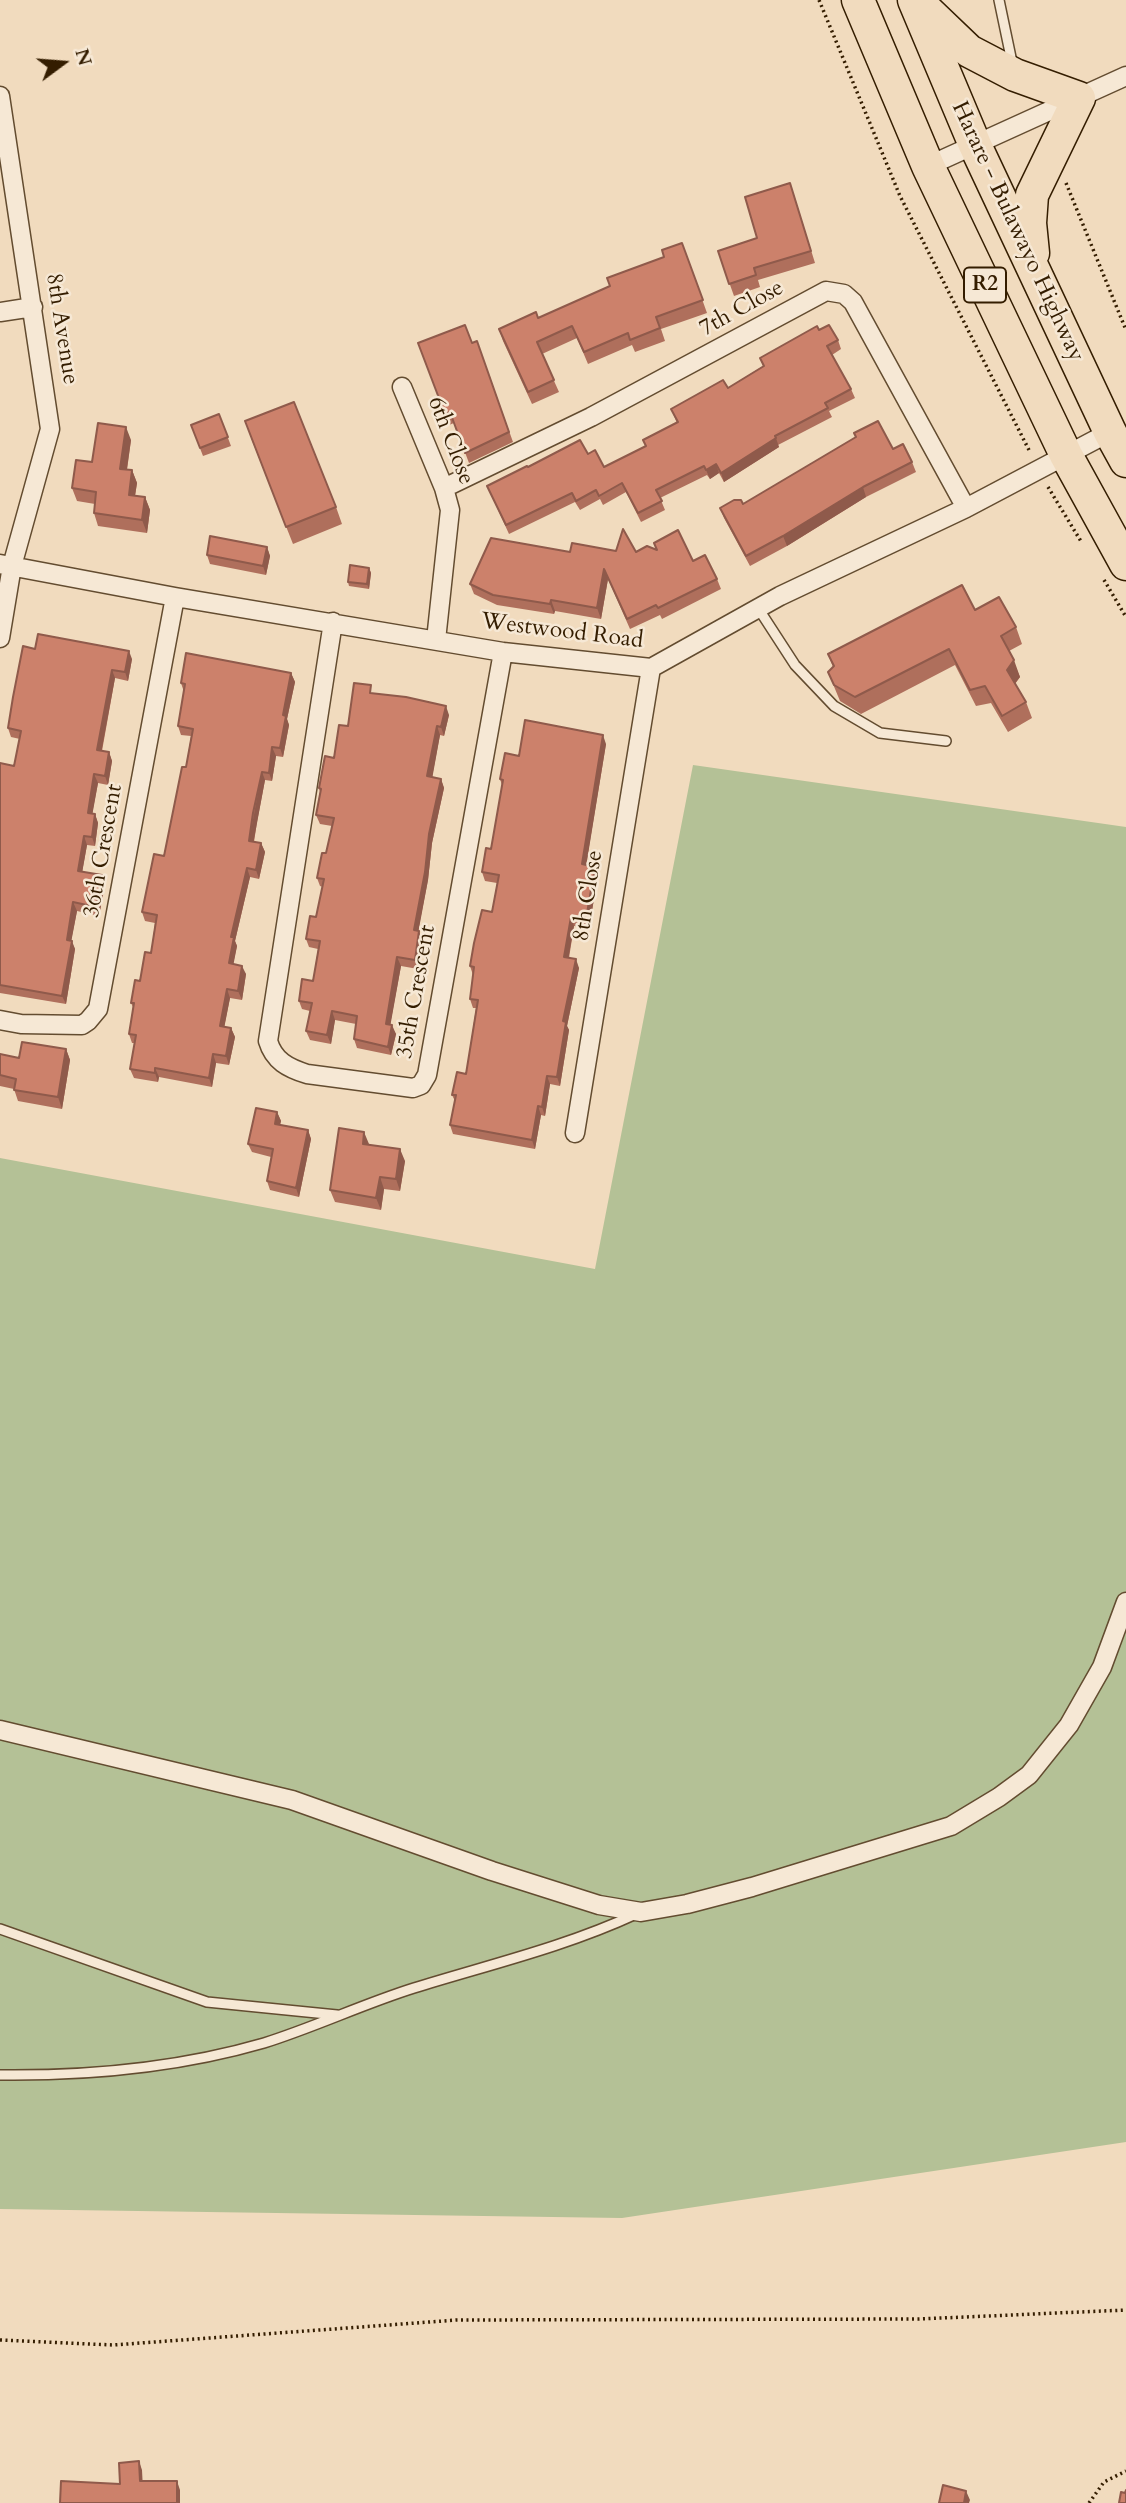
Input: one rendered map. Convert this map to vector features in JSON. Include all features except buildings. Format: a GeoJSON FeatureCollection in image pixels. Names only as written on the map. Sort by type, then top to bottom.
{"type":"FeatureCollection","features":[{"type":"Feature","properties":{"kind":"highway","name":"R2"},"geometry":{"type":"LineString","coordinates":[[858,0],[928,166],[1066,455],[1114,570]]}},
{"type":"Feature","properties":{"kind":"highway"},"geometry":{"type":"LineString","coordinates":[[915,0],[969,51],[1015,75],[1079,98],[1032,195],[1030,223],[1036,275]]}},
{"type":"Feature","properties":{"kind":"highway","name":"Harare - Bulawayo Highway"},"geometry":{"type":"LineString","coordinates":[[915,0],[975,145],[1126,461]]}},
{"type":"Feature","properties":{"kind":"street"},"geometry":{"type":"LineString","coordinates":[[928,166],[1126,76]]}},
{"type":"Feature","properties":{"kind":"street","name":"8th Avenue"},"geometry":{"type":"LineString","coordinates":[[0,96],[50,429],[6,565]]}},
{"type":"Feature","properties":{"kind":"street","name":"7th Close"},"geometry":{"type":"LineString","coordinates":[[444,488],[603,410],[825,291],[835,291],[853,302],[966,508]]}},
{"type":"Feature","properties":{"kind":"street"},"geometry":{"type":"LineString","coordinates":[[0,312],[33,307]]}},
{"type":"Feature","properties":{"kind":"street","name":"6th Close"},"geometry":{"type":"LineString","coordinates":[[402,387],[444,488],[450,510],[436,640]]}},
{"type":"Feature","properties":{"kind":"street","name":"Westwood Road"},"geometry":{"type":"LineString","coordinates":[[6,565],[175,597],[503,652],[652,668],[758,608],[966,508],[1110,432]]}},
{"type":"Feature","properties":{"kind":"street"},"geometry":{"type":"LineString","coordinates":[[0,638],[6,565]]}},
{"type":"Feature","properties":{"kind":"street","name":"36th Crescent"},"geometry":{"type":"LineString","coordinates":[[0,1020],[21,1024],[82,1025],[98,1009],[175,597]]}},
{"type":"Feature","properties":{"kind":"street","name":"35th Crescent"},"geometry":{"type":"LineString","coordinates":[[333,622],[268,1041],[272,1054],[282,1063],[293,1070],[307,1073],[413,1088],[425,1080],[503,652]]}},
{"type":"Feature","properties":{"kind":"street","name":"8th Close"},"geometry":{"type":"LineString","coordinates":[[575,1133],[652,668]]}},
{"type":"Feature","properties":{"kind":"street"},"geometry":{"type":"LineString","coordinates":[[0,1730],[292,1800],[492,1871],[599,1905],[641,1912],[688,1904],[752,1887],[951,1826],[999,1797],[1029,1775],[1069,1725],[1102,1667],[1126,1602]]}},
{"type":"Feature","properties":{"kind":"lane"},"geometry":{"type":"LineString","coordinates":[[999,0],[1015,75]]}},
{"type":"Feature","properties":{"kind":"lane"},"geometry":{"type":"LineString","coordinates":[[758,608],[795,665],[834,706],[880,733],[946,741]]}},
{"type":"Feature","properties":{"kind":"lane"},"geometry":{"type":"LineString","coordinates":[[0,2075],[145,2068],[187,2062],[262,2043],[310,2028],[412,1989],[578,1939],[641,1912]]}},
{"type":"Feature","properties":{"kind":"lane"},"geometry":{"type":"LineString","coordinates":[[0,1929],[207,2002],[339,2015]]}},
{"type":"Feature","properties":{"kind":"path"},"geometry":{"type":"LineString","coordinates":[[819,0],[900,196],[1039,471],[1088,553]]}},
{"type":"Feature","properties":{"kind":"path"},"geometry":{"type":"LineString","coordinates":[[1053,153],[1126,330]]}},
{"type":"Feature","properties":{"kind":"path"},"geometry":{"type":"LineString","coordinates":[[1114,570],[1126,617]]}},
{"type":"Feature","properties":{"kind":"path"},"geometry":{"type":"LineString","coordinates":[[0,2340],[113,2345],[457,2319],[919,2319],[1126,2310]]}},
{"type":"Feature","properties":{"kind":"path"},"geometry":{"type":"LineString","coordinates":[[1089,2503],[1104,2482],[1126,2471]]}},
{"type":"Feature","properties":{"kind":"green space"},"geometry":{"type":"Polygon","coordinates":[[[693,765],[1126,827],[1126,2142],[622,2218],[0,2209],[0,1158],[595,1269],[693,765]]]}}]}
